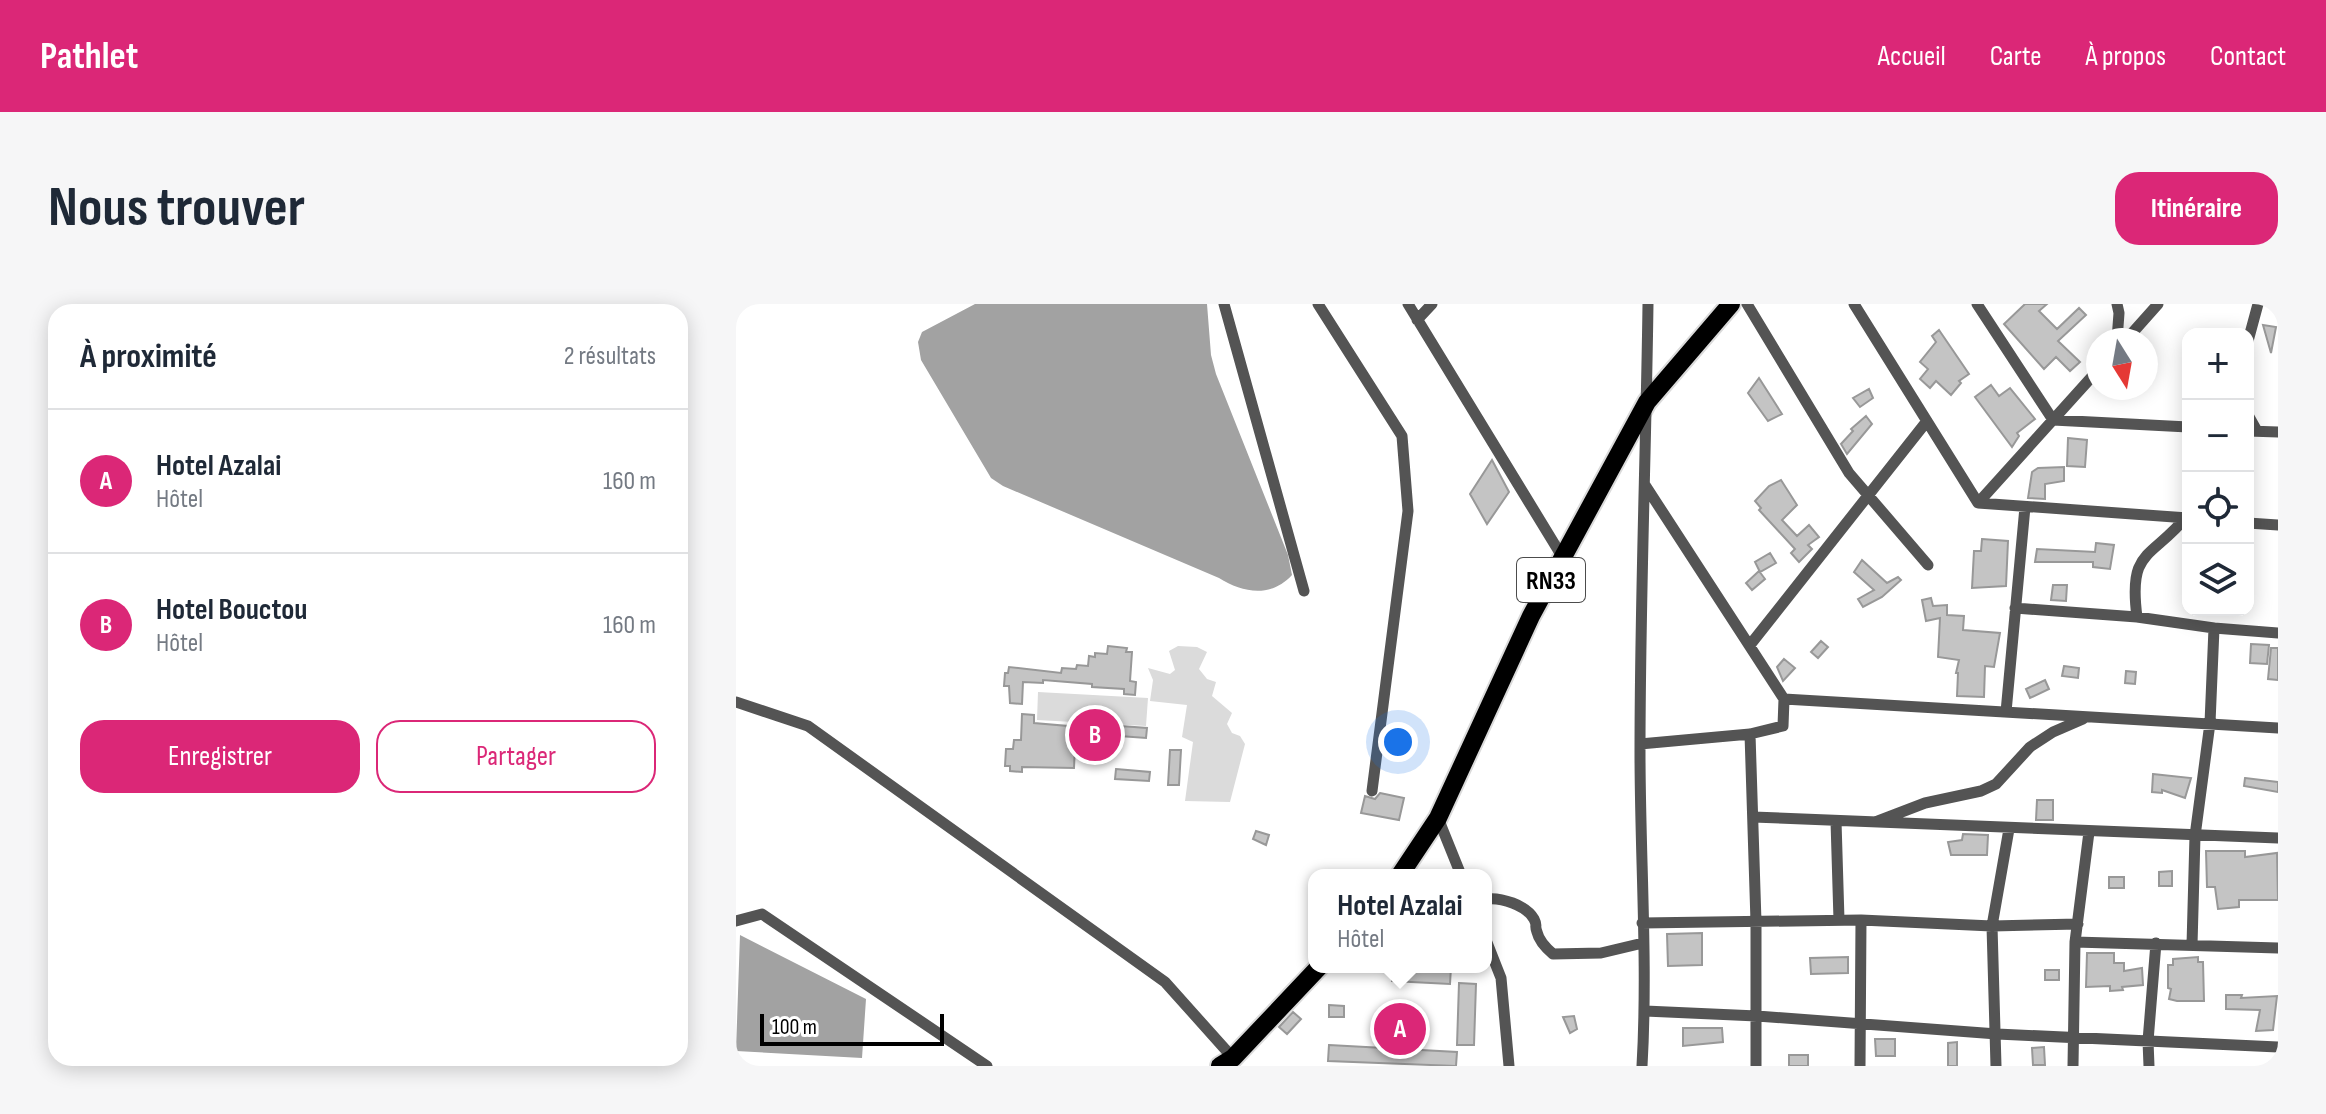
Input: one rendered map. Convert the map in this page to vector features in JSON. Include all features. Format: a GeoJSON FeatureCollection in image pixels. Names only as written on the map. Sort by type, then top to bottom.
{"type":"FeatureCollection","features":[{"type":"Feature","properties":{"kind":"main road","name":"RN33"},"geometry":{"type":"LineString","coordinates":[[1404,869],[1438,818],[1531,616],[1647,402],[1731,304]]}},
{"type":"Feature","properties":{"kind":"main road"},"geometry":{"type":"LineString","coordinates":[[1226,1062],[1313,973]]}},
{"type":"Feature","properties":{"kind":"street"},"geometry":{"type":"LineString","coordinates":[[1224,304],[1304,591]]}},
{"type":"Feature","properties":{"kind":"street"},"geometry":{"type":"LineString","coordinates":[[1318,304],[1402,436],[1408,511],[1372,791]]}},
{"type":"Feature","properties":{"kind":"street"},"geometry":{"type":"LineString","coordinates":[[1408,304],[1563,558]]}},
{"type":"Feature","properties":{"kind":"street"},"geometry":{"type":"LineString","coordinates":[[1417,320],[1432,304]]}},
{"type":"Feature","properties":{"kind":"street"},"geometry":{"type":"LineString","coordinates":[[1642,1066],[1645,1011],[1640,744],[1648,304]]}},
{"type":"Feature","properties":{"kind":"street"},"geometry":{"type":"LineString","coordinates":[[1747,304],[1849,473],[1928,565]]}},
{"type":"Feature","properties":{"kind":"street"},"geometry":{"type":"LineString","coordinates":[[1854,304],[1978,503]]}},
{"type":"Feature","properties":{"kind":"street"},"geometry":{"type":"LineString","coordinates":[[1977,304],[2053,420]]}},
{"type":"Feature","properties":{"kind":"street"},"geometry":{"type":"LineString","coordinates":[[2117,304],[2118,328]]}},
{"type":"Feature","properties":{"kind":"street"},"geometry":{"type":"LineString","coordinates":[[2137,328],[2158,304]]}},
{"type":"Feature","properties":{"kind":"street"},"geometry":{"type":"LineString","coordinates":[[2252,328],[2258,304]]}},
{"type":"Feature","properties":{"kind":"street"},"geometry":{"type":"LineString","coordinates":[[1978,503],[2086,383]]}},
{"type":"Feature","properties":{"kind":"street"},"geometry":{"type":"LineString","coordinates":[[2053,420],[2182,427]]}},
{"type":"Feature","properties":{"kind":"street"},"geometry":{"type":"LineString","coordinates":[[1750,645],[1927,421]]}},
{"type":"Feature","properties":{"kind":"street"},"geometry":{"type":"LineString","coordinates":[[2254,431],[2278,432]]}},
{"type":"Feature","properties":{"kind":"street"},"geometry":{"type":"LineString","coordinates":[[1640,744],[1750,734],[1783,726],[1784,699],[1645,484]]}},
{"type":"Feature","properties":{"kind":"street"},"geometry":{"type":"LineString","coordinates":[[1978,503],[2182,517]]}},
{"type":"Feature","properties":{"kind":"street"},"geometry":{"type":"LineString","coordinates":[[2006,712],[2025,507]]}},
{"type":"Feature","properties":{"kind":"street"},"geometry":{"type":"LineString","coordinates":[[2137,617],[2133,587],[2137,568],[2147,553],[2182,522]]}},
{"type":"Feature","properties":{"kind":"street"},"geometry":{"type":"LineString","coordinates":[[2254,523],[2278,525]]}},
{"type":"Feature","properties":{"kind":"street"},"geometry":{"type":"LineString","coordinates":[[2015,608],[2137,617],[2278,633]]}},
{"type":"Feature","properties":{"kind":"street"},"geometry":{"type":"LineString","coordinates":[[2192,945],[2195,836],[2210,723],[2214,628]]}},
{"type":"Feature","properties":{"kind":"street"},"geometry":{"type":"LineString","coordinates":[[1784,699],[2278,728]]}},
{"type":"Feature","properties":{"kind":"street"},"geometry":{"type":"LineString","coordinates":[[736,702],[808,726],[1165,982],[1226,1062]]}},
{"type":"Feature","properties":{"kind":"street"},"geometry":{"type":"LineString","coordinates":[[1875,822],[1925,803],[1981,791],[1996,784],[2030,747],[2053,732],[2087,717]]}},
{"type":"Feature","properties":{"kind":"street"},"geometry":{"type":"LineString","coordinates":[[1750,734],[1756,922],[1756,1066]]}},
{"type":"Feature","properties":{"kind":"street"},"geometry":{"type":"LineString","coordinates":[[1753,817],[2278,838]]}},
{"type":"Feature","properties":{"kind":"street"},"geometry":{"type":"LineString","coordinates":[[1438,818],[1459,869]]}},
{"type":"Feature","properties":{"kind":"street"},"geometry":{"type":"LineString","coordinates":[[1836,821],[1839,920]]}},
{"type":"Feature","properties":{"kind":"street"},"geometry":{"type":"LineString","coordinates":[[1996,1066],[1992,926],[2009,829]]}},
{"type":"Feature","properties":{"kind":"street"},"geometry":{"type":"LineString","coordinates":[[2073,1066],[2075,942],[2089,832]]}},
{"type":"Feature","properties":{"kind":"street"},"geometry":{"type":"LineString","coordinates":[[1492,898],[1527,910],[1536,921],[1537,934],[1544,946],[1553,954],[1601,953],[1643,943]]}},
{"type":"Feature","properties":{"kind":"street"},"geometry":{"type":"LineString","coordinates":[[736,921],[762,914],[987,1066]]}},
{"type":"Feature","properties":{"kind":"street"},"geometry":{"type":"LineString","coordinates":[[1642,923],[1861,920],[1992,926],[2078,924]]}},
{"type":"Feature","properties":{"kind":"street"},"geometry":{"type":"LineString","coordinates":[[1860,1066],[1861,920]]}},
{"type":"Feature","properties":{"kind":"street"},"geometry":{"type":"LineString","coordinates":[[2075,942],[2278,948]]}},
{"type":"Feature","properties":{"kind":"street"},"geometry":{"type":"LineString","coordinates":[[2149,1066],[2148,1041],[2156,943]]}},
{"type":"Feature","properties":{"kind":"street"},"geometry":{"type":"LineString","coordinates":[[1492,955],[1501,978],[1509,1066]]}},
{"type":"Feature","properties":{"kind":"street"},"geometry":{"type":"LineString","coordinates":[[1645,1011],[1997,1034],[2278,1047]]}},
{"type":"Feature","properties":{"kind":"shaded area"},"geometry":{"type":"Polygon","coordinates":[[[975,304],[1207,304],[1211,355],[1216,374],[1288,555],[1292,575],[1266,590],[1247,590],[1003,486],[991,478],[921,360],[918,342],[922,332],[975,304]]]}},
{"type":"Feature","properties":{"kind":"shaded area"},"geometry":{"type":"Polygon","coordinates":[[[1178,646],[1197,647],[1207,652],[1199,669],[1207,679],[1216,682],[1212,696],[1232,713],[1227,724],[1245,744],[1230,802],[1185,801],[1193,742],[1182,737],[1187,705],[1150,701],[1153,680],[1148,668],[1170,674],[1175,670],[1169,651],[1178,646]]]}},
{"type":"Feature","properties":{"kind":"shaded area"},"geometry":{"type":"Polygon","coordinates":[[[1038,692],[1148,698],[1146,726],[1037,720],[1038,692]]]}},
{"type":"Feature","properties":{"kind":"shaded area"},"geometry":{"type":"Polygon","coordinates":[[[740,935],[866,999],[862,1058],[736,1051],[740,935]]]}},
{"type":"Feature","properties":{"kind":"building"},"geometry":{"type":"Polygon","coordinates":[[[2025,304],[2047,304],[2039,311],[2057,329],[2079,308],[2086,315],[2058,341],[2080,362],[2070,371],[2056,357],[2044,369],[2004,324],[2025,304]]]}},
{"type":"Feature","properties":{"kind":"building"},"geometry":{"type":"Polygon","coordinates":[[[2263,325],[2276,327],[2271,353],[2263,325]]]}},
{"type":"Feature","properties":{"kind":"building"},"geometry":{"type":"Polygon","coordinates":[[[1939,330],[1969,374],[1959,381],[1961,383],[1951,395],[1936,381],[1930,388],[1920,379],[1928,369],[1920,362],[1936,342],[1932,336],[1939,330]]]}},
{"type":"Feature","properties":{"kind":"building"},"geometry":{"type":"Polygon","coordinates":[[[1759,378],[1782,414],[1768,421],[1748,393],[1759,378]]]}},
{"type":"Feature","properties":{"kind":"building"},"geometry":{"type":"Polygon","coordinates":[[[1991,385],[1999,396],[2010,388],[2035,419],[2017,433],[2019,436],[2012,447],[1975,397],[1991,385]]]}},
{"type":"Feature","properties":{"kind":"building"},"geometry":{"type":"Polygon","coordinates":[[[1869,389],[1873,398],[1860,407],[1853,398],[1869,389]]]}},
{"type":"Feature","properties":{"kind":"building"},"geometry":{"type":"Polygon","coordinates":[[[1866,416],[1872,424],[1847,454],[1841,444],[1853,431],[1851,429],[1866,416]]]}},
{"type":"Feature","properties":{"kind":"building"},"geometry":{"type":"Polygon","coordinates":[[[2068,438],[2087,440],[2085,467],[2067,466],[2068,438]]]}},
{"type":"Feature","properties":{"kind":"building"},"geometry":{"type":"Polygon","coordinates":[[[1492,460],[1509,492],[1487,524],[1470,494],[1492,460]]]}},
{"type":"Feature","properties":{"kind":"building"},"geometry":{"type":"Polygon","coordinates":[[[2064,467],[2064,481],[2045,484],[2045,499],[2028,498],[2032,472],[2038,468],[2064,467]]]}},
{"type":"Feature","properties":{"kind":"building"},"geometry":{"type":"Polygon","coordinates":[[[1781,480],[1797,505],[1782,520],[1797,536],[1809,525],[1819,537],[1808,545],[1812,549],[1799,562],[1791,553],[1795,549],[1759,510],[1761,508],[1755,501],[1769,486],[1781,480]]]}},
{"type":"Feature","properties":{"kind":"building"},"geometry":{"type":"Polygon","coordinates":[[[1982,539],[2008,541],[2006,586],[1972,588],[1974,551],[1981,551],[1982,539]]]}},
{"type":"Feature","properties":{"kind":"building"},"geometry":{"type":"Polygon","coordinates":[[[2096,543],[2114,545],[2110,569],[2093,567],[2093,562],[2035,562],[2037,549],[2095,552],[2096,543]]]}},
{"type":"Feature","properties":{"kind":"building"},"geometry":{"type":"Polygon","coordinates":[[[1770,553],[1776,563],[1760,572],[1755,562],[1770,553]]]}},
{"type":"Feature","properties":{"kind":"building"},"geometry":{"type":"Polygon","coordinates":[[[1862,560],[1887,583],[1898,577],[1901,580],[1882,597],[1863,607],[1858,599],[1874,590],[1854,572],[1862,560]]]}},
{"type":"Feature","properties":{"kind":"building"},"geometry":{"type":"Polygon","coordinates":[[[1759,571],[1765,579],[1752,590],[1746,583],[1759,571]]]}},
{"type":"Feature","properties":{"kind":"building"},"geometry":{"type":"Polygon","coordinates":[[[2053,585],[2067,585],[2066,601],[2051,600],[2053,585]]]}},
{"type":"Feature","properties":{"kind":"building"},"geometry":{"type":"Polygon","coordinates":[[[1931,598],[1933,606],[1947,605],[1947,615],[1964,616],[1963,630],[2000,633],[1994,667],[1985,666],[1984,697],[1957,696],[1959,660],[1938,657],[1940,618],[1926,621],[1922,600],[1931,598]]]}},
{"type":"Feature","properties":{"kind":"building"},"geometry":{"type":"Polygon","coordinates":[[[1821,641],[1828,647],[1818,658],[1811,652],[1821,641]]]}},
{"type":"Feature","properties":{"kind":"building"},"geometry":{"type":"Polygon","coordinates":[[[2251,644],[2269,645],[2267,664],[2250,663],[2251,644]]]}},
{"type":"Feature","properties":{"kind":"building"},"geometry":{"type":"Polygon","coordinates":[[[1108,646],[1127,648],[1126,652],[1132,652],[1130,681],[1136,682],[1135,695],[1124,694],[1124,689],[1043,680],[1043,683],[1023,682],[1022,704],[1010,703],[1009,686],[1004,686],[1009,667],[1061,673],[1062,668],[1088,666],[1089,656],[1107,654],[1108,646]]]}},
{"type":"Feature","properties":{"kind":"building"},"geometry":{"type":"Polygon","coordinates":[[[2271,648],[2278,648],[2278,680],[2268,679],[2271,648]]]}},
{"type":"Feature","properties":{"kind":"building"},"geometry":{"type":"Polygon","coordinates":[[[1784,659],[1795,668],[1783,681],[1777,667],[1784,659]]]}},
{"type":"Feature","properties":{"kind":"building"},"geometry":{"type":"Polygon","coordinates":[[[2064,666],[2079,668],[2078,678],[2062,676],[2064,666]]]}},
{"type":"Feature","properties":{"kind":"building"},"geometry":{"type":"Polygon","coordinates":[[[2126,671],[2136,672],[2135,684],[2125,683],[2126,671]]]}},
{"type":"Feature","properties":{"kind":"building"},"geometry":{"type":"Polygon","coordinates":[[[2045,680],[2049,689],[2030,698],[2026,689],[2045,680]]]}},
{"type":"Feature","properties":{"kind":"building"},"geometry":{"type":"Polygon","coordinates":[[[1022,714],[1034,715],[1034,723],[1103,729],[1102,747],[1075,745],[1074,768],[1022,767],[1022,772],[1010,771],[1010,766],[1005,766],[1006,749],[1013,749],[1014,740],[1021,740],[1022,714]]]}},
{"type":"Feature","properties":{"kind":"building"},"geometry":{"type":"Polygon","coordinates":[[[1107,725],[1147,728],[1146,738],[1106,735],[1107,725]]]}},
{"type":"Feature","properties":{"kind":"building"},"geometry":{"type":"Polygon","coordinates":[[[1170,750],[1181,750],[1179,785],[1168,785],[1170,750]]]}},
{"type":"Feature","properties":{"kind":"building"},"geometry":{"type":"Polygon","coordinates":[[[1116,769],[1150,772],[1149,781],[1115,779],[1116,769]]]}},
{"type":"Feature","properties":{"kind":"building"},"geometry":{"type":"Polygon","coordinates":[[[2153,774],[2191,778],[2185,798],[2162,790],[2162,793],[2152,792],[2153,774]]]}},
{"type":"Feature","properties":{"kind":"building"},"geometry":{"type":"Polygon","coordinates":[[[2245,778],[2278,782],[2278,792],[2244,786],[2245,778]]]}},
{"type":"Feature","properties":{"kind":"building"},"geometry":{"type":"Polygon","coordinates":[[[1380,793],[1404,798],[1399,820],[1361,813],[1365,796],[1375,799],[1380,793]]]}},
{"type":"Feature","properties":{"kind":"building"},"geometry":{"type":"Polygon","coordinates":[[[2037,800],[2053,800],[2053,820],[2036,820],[2037,800]]]}},
{"type":"Feature","properties":{"kind":"building"},"geometry":{"type":"Polygon","coordinates":[[[1256,831],[1269,835],[1266,845],[1253,839],[1256,831]]]}},
{"type":"Feature","properties":{"kind":"building"},"geometry":{"type":"Polygon","coordinates":[[[1963,834],[1988,835],[1987,855],[1951,855],[1948,842],[1962,840],[1963,834]]]}},
{"type":"Feature","properties":{"kind":"building"},"geometry":{"type":"Polygon","coordinates":[[[2206,851],[2245,851],[2245,857],[2277,853],[2278,900],[2239,900],[2239,907],[2218,909],[2215,887],[2207,887],[2206,851]]]}},
{"type":"Feature","properties":{"kind":"building"},"geometry":{"type":"Polygon","coordinates":[[[2172,871],[2172,886],[2159,886],[2159,872],[2172,871]]]}},
{"type":"Feature","properties":{"kind":"building"},"geometry":{"type":"Polygon","coordinates":[[[2109,877],[2124,877],[2124,888],[2109,888],[2109,877]]]}},
{"type":"Feature","properties":{"kind":"building"},"geometry":{"type":"Polygon","coordinates":[[[1702,933],[1702,965],[1668,966],[1667,934],[1702,933]]]}},
{"type":"Feature","properties":{"kind":"building"},"geometry":{"type":"Polygon","coordinates":[[[2087,953],[2114,953],[2114,963],[2124,963],[2124,971],[2142,968],[2143,985],[2110,991],[2110,986],[2086,987],[2087,953]]]}},
{"type":"Feature","properties":{"kind":"building"},"geometry":{"type":"Polygon","coordinates":[[[1848,957],[1848,973],[1811,974],[1810,958],[1848,957]]]}},
{"type":"Feature","properties":{"kind":"building"},"geometry":{"type":"Polygon","coordinates":[[[2198,957],[2198,962],[2203,962],[2204,1001],[2169,999],[2168,965],[2173,965],[2173,959],[2198,957]]]}},
{"type":"Feature","properties":{"kind":"building"},"geometry":{"type":"Polygon","coordinates":[[[2045,970],[2059,970],[2059,980],[2045,980],[2045,970]]]}},
{"type":"Feature","properties":{"kind":"building"},"geometry":{"type":"Polygon","coordinates":[[[1393,973],[1451,973],[1450,984],[1392,981],[1393,973]]]}},
{"type":"Feature","properties":{"kind":"building"},"geometry":{"type":"Polygon","coordinates":[[[1459,983],[1476,984],[1474,1045],[1457,1045],[1459,983]]]}},
{"type":"Feature","properties":{"kind":"building"},"geometry":{"type":"Polygon","coordinates":[[[2226,995],[2242,995],[2241,998],[2277,996],[2273,1030],[2256,1031],[2260,1010],[2226,1009],[2226,995]]]}},
{"type":"Feature","properties":{"kind":"building"},"geometry":{"type":"Polygon","coordinates":[[[1329,1005],[1344,1006],[1344,1017],[1329,1017],[1329,1005]]]}},
{"type":"Feature","properties":{"kind":"building"},"geometry":{"type":"Polygon","coordinates":[[[1293,1012],[1301,1019],[1287,1034],[1279,1027],[1293,1012]]]}},
{"type":"Feature","properties":{"kind":"building"},"geometry":{"type":"Polygon","coordinates":[[[1574,1016],[1577,1029],[1570,1033],[1563,1017],[1574,1016]]]}},
{"type":"Feature","properties":{"kind":"building"},"geometry":{"type":"Polygon","coordinates":[[[1683,1028],[1722,1028],[1723,1042],[1683,1046],[1683,1028]]]}},
{"type":"Feature","properties":{"kind":"building"},"geometry":{"type":"Polygon","coordinates":[[[1875,1039],[1895,1039],[1895,1056],[1876,1056],[1875,1039]]]}},
{"type":"Feature","properties":{"kind":"building"},"geometry":{"type":"Polygon","coordinates":[[[1957,1042],[1957,1066],[1948,1066],[1948,1043],[1957,1042]]]}},
{"type":"Feature","properties":{"kind":"building"},"geometry":{"type":"Polygon","coordinates":[[[1329,1045],[1457,1052],[1456,1066],[1328,1061],[1329,1045]]]}},
{"type":"Feature","properties":{"kind":"building"},"geometry":{"type":"Polygon","coordinates":[[[2044,1047],[2045,1065],[2033,1065],[2032,1048],[2044,1047]]]}},
{"type":"Feature","properties":{"kind":"building"},"geometry":{"type":"Polygon","coordinates":[[[1789,1055],[1808,1055],[1808,1066],[1789,1066],[1789,1055]]]}},
{"type":"Feature","properties":{"kind":"place","name":"Hotel Bouctou"},"geometry":{"type":"Point","coordinates":[1095,735]}},
{"type":"Feature","properties":{"kind":"place","name":"Hotel Azalai"},"geometry":{"type":"Point","coordinates":[1400,1029]}}]}
